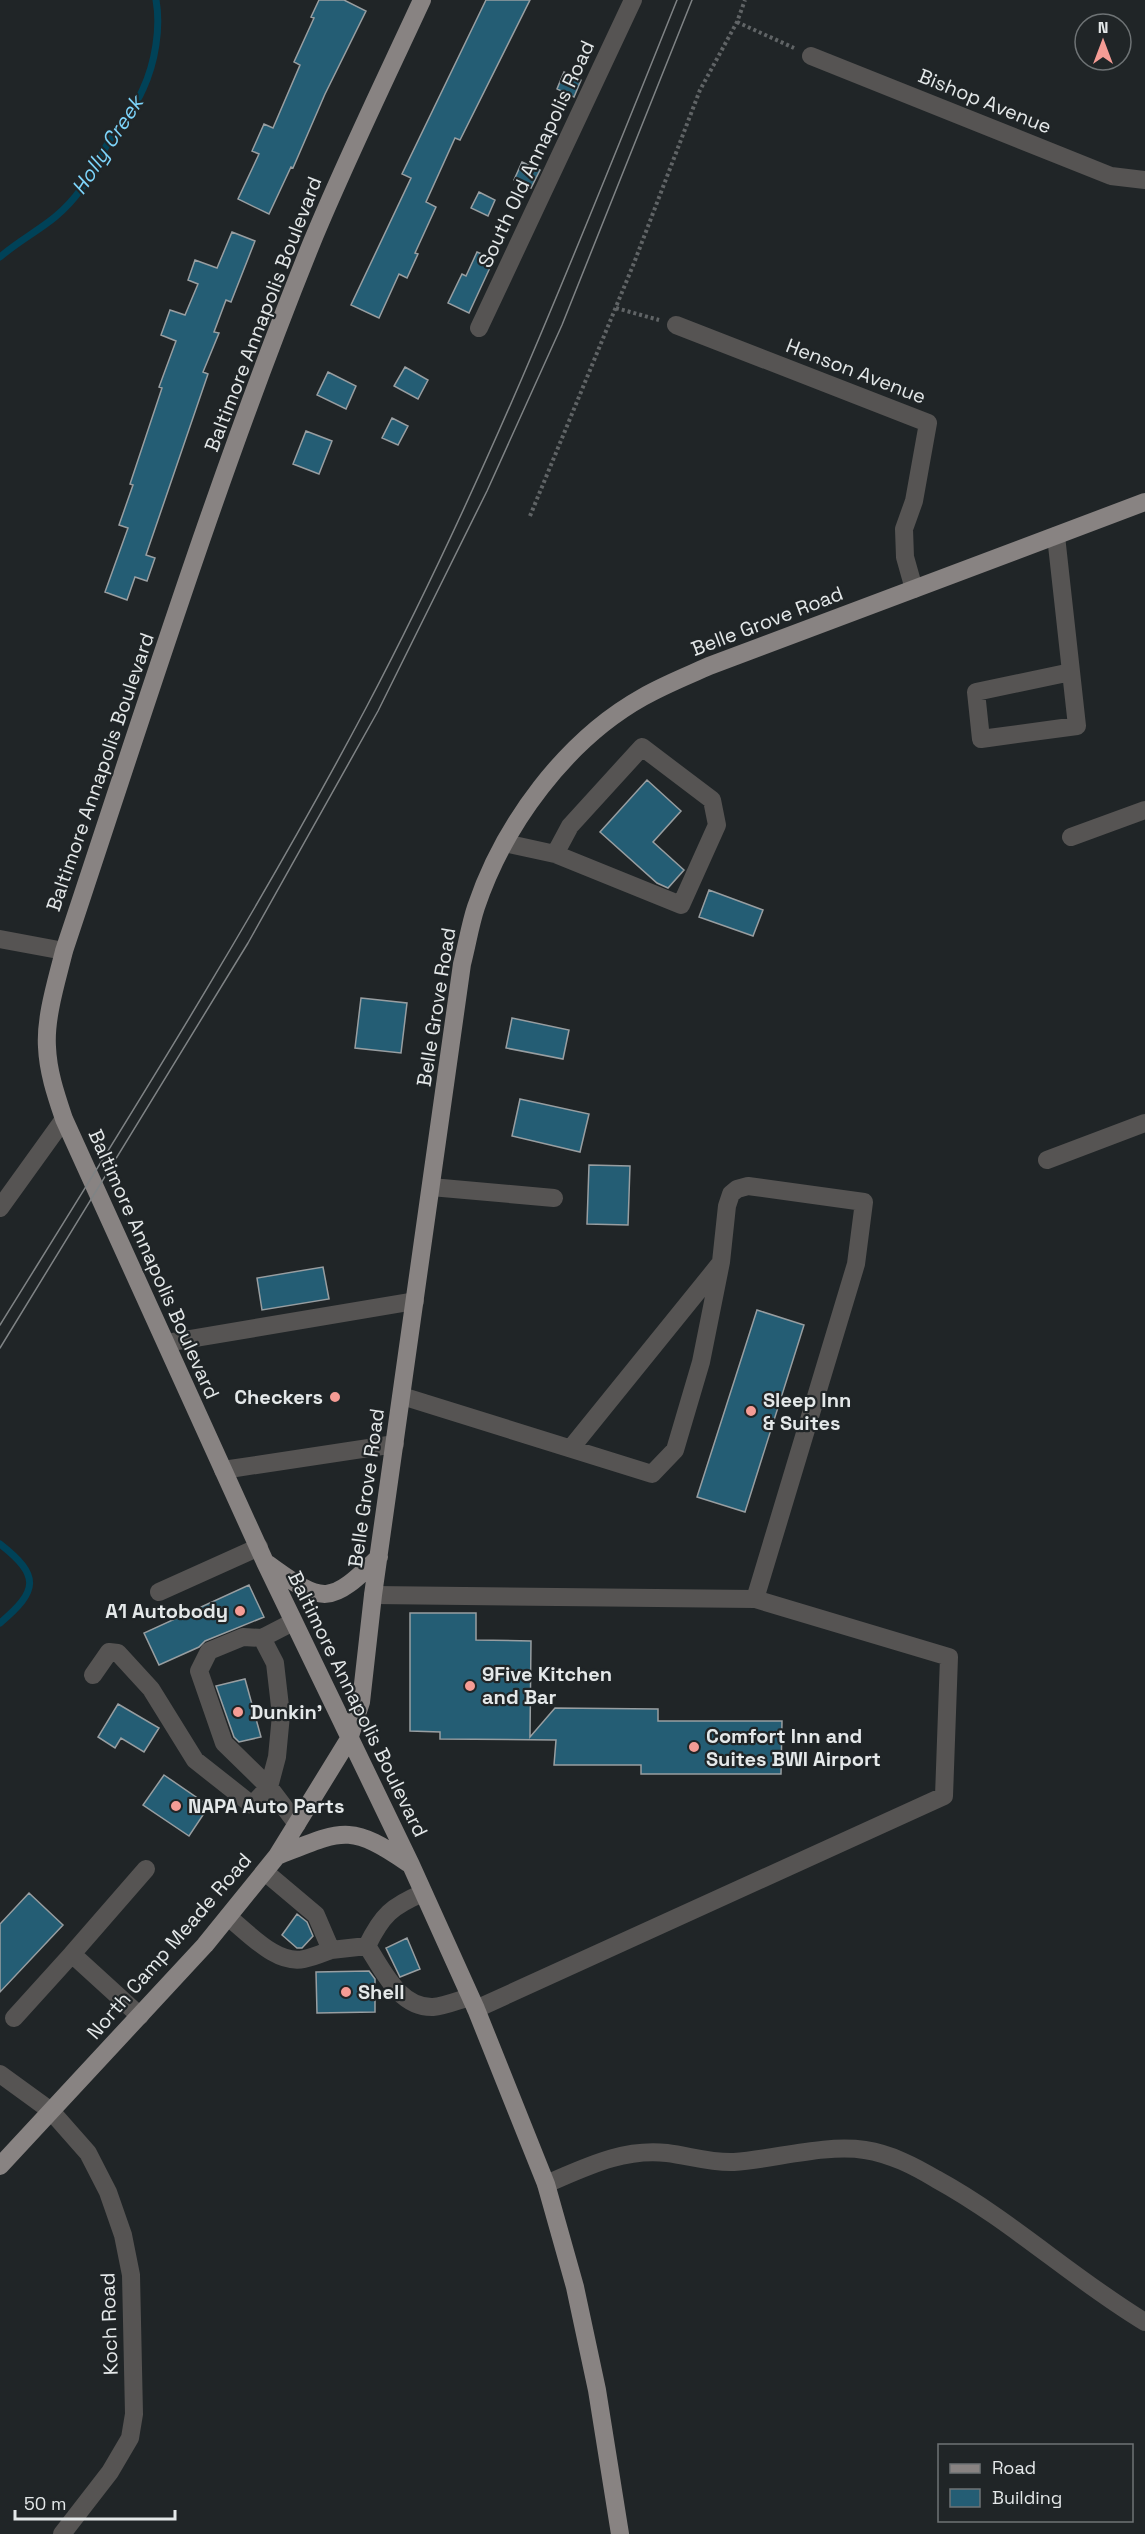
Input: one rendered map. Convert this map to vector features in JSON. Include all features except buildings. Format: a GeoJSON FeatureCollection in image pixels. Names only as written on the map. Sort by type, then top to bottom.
{"type":"FeatureCollection","features":[{"type":"Feature","properties":{"kind":"main road","name":"Baltimore Annapolis Boulevard"},"geometry":{"type":"LineString","coordinates":[[422,0],[313,240],[255,389],[64,951],[53,996],[47,1045],[52,1086],[63,1119],[262,1555],[411,1865],[473,2003],[546,2184],[575,2287],[597,2390],[620,2534]]}},
{"type":"Feature","properties":{"kind":"main road","name":"Belle Grove Road"},"geometry":{"type":"LineString","coordinates":[[349,1739],[361,1702],[373,1595],[462,964],[476,907],[505,843],[524,810],[551,775],[595,732],[642,697],[709,666],[1145,502]]}},
{"type":"Feature","properties":{"kind":"main road"},"geometry":{"type":"LineString","coordinates":[[262,1555],[300,1587],[317,1594],[333,1593],[350,1586],[379,1557]]}},
{"type":"Feature","properties":{"kind":"main road","name":"North Camp Meade Road"},"geometry":{"type":"LineString","coordinates":[[0,2166],[140,2016],[265,1872],[349,1739]]}},
{"type":"Feature","properties":{"kind":"main road"},"geometry":{"type":"LineString","coordinates":[[277,1856],[336,1834],[358,1835],[378,1842],[411,1865]]}},
{"type":"Feature","properties":{"kind":"street","name":"South Old Annapolis Road"},"geometry":{"type":"LineString","coordinates":[[479,328],[633,0]]}},
{"type":"Feature","properties":{"kind":"street","name":"Bishop Avenue"},"geometry":{"type":"LineString","coordinates":[[811,56],[1111,176],[1145,180]]}},
{"type":"Feature","properties":{"kind":"street","name":"Henson Avenue"},"geometry":{"type":"LineString","coordinates":[[676,325],[928,423],[914,501],[904,530],[905,556],[914,589]]}},
{"type":"Feature","properties":{"kind":"street"},"geometry":{"type":"LineString","coordinates":[[1056,536],[1077,726],[981,739],[976,692],[1071,672]]}},
{"type":"Feature","properties":{"kind":"street"},"geometry":{"type":"LineString","coordinates":[[505,843],[555,854],[681,905],[717,825],[712,800],[642,747],[570,826],[555,854]]}},
{"type":"Feature","properties":{"kind":"street"},"geometry":{"type":"LineString","coordinates":[[1071,837],[1145,810]]}},
{"type":"Feature","properties":{"kind":"street"},"geometry":{"type":"LineString","coordinates":[[0,939],[64,951]]}},
{"type":"Feature","properties":{"kind":"street"},"geometry":{"type":"LineString","coordinates":[[0,1208],[63,1119]]}},
{"type":"Feature","properties":{"kind":"street"},"geometry":{"type":"LineString","coordinates":[[1047,1160],[1145,1123]]}},
{"type":"Feature","properties":{"kind":"street"},"geometry":{"type":"LineString","coordinates":[[402,1396],[652,1474],[675,1450],[701,1362],[721,1262],[727,1206],[731,1194],[737,1189],[748,1186],[864,1202],[856,1264],[755,1599]]}},
{"type":"Feature","properties":{"kind":"street"},"geometry":{"type":"LineString","coordinates":[[431,1187],[554,1198]]}},
{"type":"Feature","properties":{"kind":"street"},"geometry":{"type":"LineString","coordinates":[[571,1448],[721,1262]]}},
{"type":"Feature","properties":{"kind":"street"},"geometry":{"type":"LineString","coordinates":[[166,1343],[415,1301]]}},
{"type":"Feature","properties":{"kind":"street"},"geometry":{"type":"LineString","coordinates":[[223,1470],[395,1444]]}},
{"type":"Feature","properties":{"kind":"street"},"geometry":{"type":"LineString","coordinates":[[159,1592],[262,1555]]}},
{"type":"Feature","properties":{"kind":"street"},"geometry":{"type":"LineString","coordinates":[[367,1946],[392,1984],[407,2001],[422,2007],[473,2003],[944,1796],[949,1657],[755,1599],[373,1595]]}},
{"type":"Feature","properties":{"kind":"street"},"geometry":{"type":"LineString","coordinates":[[294,1622],[262,1638],[243,1637],[209,1651],[199,1671],[224,1743],[268,1787],[297,1824]]}},
{"type":"Feature","properties":{"kind":"street"},"geometry":{"type":"LineString","coordinates":[[93,1675],[109,1652],[118,1653],[151,1689],[195,1760],[252,1805],[268,1787],[277,1757],[281,1715],[275,1662],[262,1638]]}},
{"type":"Feature","properties":{"kind":"street"},"geometry":{"type":"LineString","coordinates":[[14,2018],[146,1869]]}},
{"type":"Feature","properties":{"kind":"street"},"geometry":{"type":"LineString","coordinates":[[265,1872],[316,1915],[332,1950]]}},
{"type":"Feature","properties":{"kind":"street"},"geometry":{"type":"LineString","coordinates":[[367,1946],[379,1921],[392,1909],[423,1893]]}},
{"type":"Feature","properties":{"kind":"street"},"geometry":{"type":"LineString","coordinates":[[228,1917],[278,1956],[288,1960],[304,1959],[332,1950],[367,1946]]}},
{"type":"Feature","properties":{"kind":"street"},"geometry":{"type":"LineString","coordinates":[[72,1954],[140,2016]]}},
{"type":"Feature","properties":{"kind":"street","name":"Koch Road"},"geometry":{"type":"LineString","coordinates":[[0,2074],[51,2111],[88,2153],[108,2192],[123,2235],[131,2275],[134,2414],[130,2438],[110,2472],[62,2534]]}},
{"type":"Feature","properties":{"kind":"street"},"geometry":{"type":"LineString","coordinates":[[546,2184],[610,2157],[640,2152],[668,2153],[704,2161],[733,2162],[834,2150],[863,2150],[885,2154],[911,2165],[974,2199],[1052,2255],[1097,2293],[1145,2322]]}},
{"type":"Feature","properties":{"kind":"path"},"geometry":{"type":"LineString","coordinates":[[530,516],[616,308],[700,90],[737,22],[745,0]]}},
{"type":"Feature","properties":{"kind":"path"},"geometry":{"type":"LineString","coordinates":[[737,22],[811,56]]}},
{"type":"Feature","properties":{"kind":"path"},"geometry":{"type":"LineString","coordinates":[[616,308],[676,325]]}},
{"type":"Feature","properties":{"kind":"waterway","name":"Holly Creek"},"geometry":{"type":"LineString","coordinates":[[0,257],[55,217],[72,200],[86,182],[112,136],[136,103],[154,57],[158,22],[156,0]]}},
{"type":"Feature","properties":{"kind":"waterway","name":"Holly Creek"},"geometry":{"type":"LineString","coordinates":[[0,1544],[23,1565],[30,1583],[22,1602],[0,1623]]}},
{"type":"Feature","properties":{"kind":"tram line"},"geometry":{"type":"LineString","coordinates":[[0,1325],[142,1096],[280,864],[367,706],[411,620],[453,533],[531,357],[677,0]]}},
{"type":"Feature","properties":{"kind":"tram line"},"geometry":{"type":"LineString","coordinates":[[0,1348],[248,943],[378,711],[487,491],[562,325],[692,0]]}},
{"type":"Feature","properties":{"kind":"place","name":"Checkers"},"geometry":{"type":"Point","coordinates":[335,1397]}},
{"type":"Feature","properties":{"kind":"place","name":"Sleep Inn & Suites"},"geometry":{"type":"Point","coordinates":[751,1411]}},
{"type":"Feature","properties":{"kind":"place","name":"A1 Autobody"},"geometry":{"type":"Point","coordinates":[240,1611]}},
{"type":"Feature","properties":{"kind":"place","name":"9Five Kitchen and Bar"},"geometry":{"type":"Point","coordinates":[470,1686]}},
{"type":"Feature","properties":{"kind":"place","name":"Dunkin'"},"geometry":{"type":"Point","coordinates":[238,1712]}},
{"type":"Feature","properties":{"kind":"place","name":"Comfort Inn and Suites BWI Airport"},"geometry":{"type":"Point","coordinates":[694,1747]}},
{"type":"Feature","properties":{"kind":"place","name":"NAPA Auto Parts"},"geometry":{"type":"Point","coordinates":[176,1806]}},
{"type":"Feature","properties":{"kind":"place","name":"Shell"},"geometry":{"type":"Point","coordinates":[346,1992]}}]}
